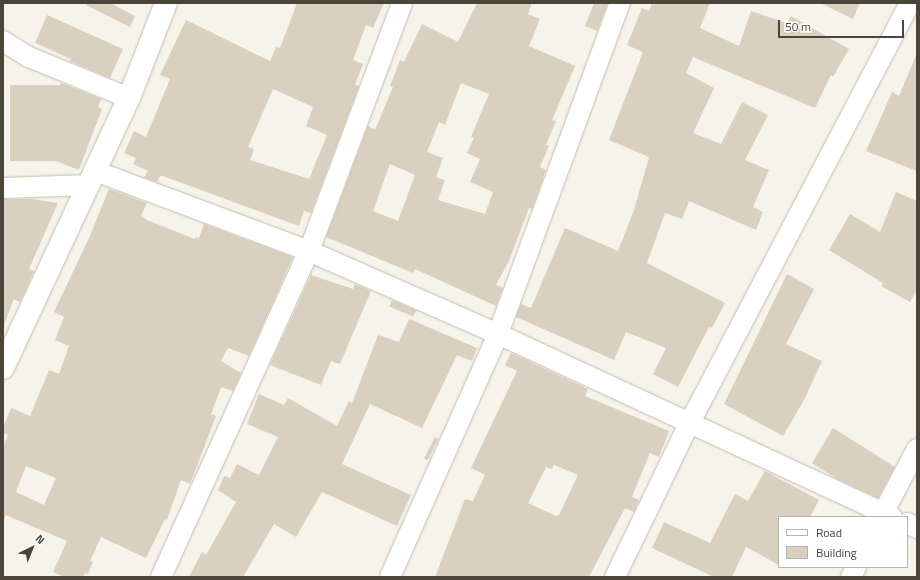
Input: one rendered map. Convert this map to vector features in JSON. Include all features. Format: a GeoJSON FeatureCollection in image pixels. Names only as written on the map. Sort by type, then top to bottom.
{"type":"FeatureCollection","features":[{"type":"Feature","properties":{"kind":"street"},"geometry":{"type":"LineString","coordinates":[[3,368],[129,98],[166,3]]}},
{"type":"Feature","properties":{"kind":"street"},"geometry":{"type":"LineString","coordinates":[[161,577],[309,252],[402,3]]}},
{"type":"Feature","properties":{"kind":"street"},"geometry":{"type":"LineString","coordinates":[[390,577],[498,334],[620,3]]}},
{"type":"Feature","properties":{"kind":"street"},"geometry":{"type":"LineString","coordinates":[[615,577],[689,424],[910,3]]}},
{"type":"Feature","properties":{"kind":"street"},"geometry":{"type":"LineString","coordinates":[[3,41],[29,57],[129,98]]}},
{"type":"Feature","properties":{"kind":"street"},"geometry":{"type":"LineString","coordinates":[[3,188],[92,178],[309,252],[498,334],[885,516],[917,449]]}},
{"type":"Feature","properties":{"kind":"street"},"geometry":{"type":"LineString","coordinates":[[908,524],[917,528]]}},
{"type":"Feature","properties":{"kind":"street"},"geometry":{"type":"LineString","coordinates":[[851,577],[856,568]]}},
{"type":"Feature","properties":{"kind":"building"},"geometry":{"type":"Polygon","coordinates":[[[87,3],[110,3],[135,16],[130,27],[86,5],[87,3]]]}},
{"type":"Feature","properties":{"kind":"building"},"geometry":{"type":"Polygon","coordinates":[[[297,3],[384,3],[373,28],[366,25],[353,60],[363,64],[355,85],[359,86],[311,213],[304,211],[299,226],[163,176],[160,176],[157,182],[144,177],[148,171],[133,164],[136,158],[124,153],[134,131],[146,137],[170,79],[160,75],[186,20],[270,61],[276,47],[280,48],[297,3]],[[273,89],[248,147],[254,149],[250,160],[309,179],[327,135],[306,126],[313,107],[273,89]]]}},
{"type":"Feature","properties":{"kind":"building"},"geometry":{"type":"Polygon","coordinates":[[[477,3],[532,3],[528,14],[540,19],[529,46],[575,66],[552,120],[556,121],[546,145],[549,146],[540,167],[546,170],[532,209],[529,208],[509,261],[496,285],[503,288],[496,306],[415,269],[413,273],[326,237],[368,126],[375,130],[393,87],[390,86],[400,60],[404,62],[422,24],[458,42],[477,3]],[[461,83],[445,125],[439,122],[427,152],[443,158],[436,177],[445,180],[438,200],[485,214],[493,192],[470,182],[480,159],[467,153],[474,138],[471,137],[489,94],[461,83]],[[390,164],[373,211],[398,221],[415,175],[390,164]]]}},
{"type":"Feature","properties":{"kind":"building"},"geometry":{"type":"Polygon","coordinates":[[[594,3],[608,3],[597,31],[585,26],[594,3]]]}},
{"type":"Feature","properties":{"kind":"building"},"geometry":{"type":"Polygon","coordinates":[[[652,3],[710,3],[700,28],[739,46],[751,11],[787,23],[791,16],[849,49],[833,77],[831,75],[815,108],[693,57],[686,73],[714,88],[693,133],[721,144],[742,102],[768,115],[745,160],[769,170],[753,207],[763,212],[756,230],[689,201],[682,219],[665,213],[647,263],[725,303],[712,328],[709,327],[678,387],[653,374],[666,348],[626,332],[614,360],[516,317],[521,304],[531,308],[565,228],[618,251],[634,210],[649,157],[609,140],[643,52],[627,45],[642,8],[649,11],[652,3]]]}},
{"type":"Feature","properties":{"kind":"building"},"geometry":{"type":"Polygon","coordinates":[[[820,3],[860,3],[853,19],[820,3]]]}},
{"type":"Feature","properties":{"kind":"building"},"geometry":{"type":"Polygon","coordinates":[[[47,15],[123,49],[110,78],[70,61],[71,59],[35,43],[47,15]]]}},
{"type":"Feature","properties":{"kind":"building"},"geometry":{"type":"Polygon","coordinates":[[[917,53],[917,171],[866,151],[892,92],[899,96],[917,53]]]}},
{"type":"Feature","properties":{"kind":"building"},"geometry":{"type":"Polygon","coordinates":[[[61,83],[101,99],[98,107],[102,109],[79,170],[56,161],[10,161],[10,85],[60,85],[61,83]]]}},
{"type":"Feature","properties":{"kind":"building"},"geometry":{"type":"Polygon","coordinates":[[[109,189],[147,203],[141,216],[147,220],[195,239],[196,237],[199,238],[204,224],[293,257],[249,356],[228,348],[221,361],[241,373],[233,391],[221,387],[211,414],[216,416],[190,484],[181,480],[167,520],[165,519],[146,558],[101,537],[90,561],[93,562],[88,574],[85,573],[83,577],[64,577],[53,572],[67,541],[6,515],[3,522],[3,448],[8,435],[3,433],[3,428],[11,408],[30,416],[49,370],[59,374],[69,346],[55,340],[64,317],[54,312],[89,238],[109,189]],[[26,466],[16,492],[44,505],[56,478],[26,466]]]}},
{"type":"Feature","properties":{"kind":"building"},"geometry":{"type":"Polygon","coordinates":[[[896,192],[917,201],[917,289],[910,302],[881,286],[883,283],[829,250],[850,214],[880,232],[896,192]]]}},
{"type":"Feature","properties":{"kind":"building"},"geometry":{"type":"Polygon","coordinates":[[[3,199],[31,199],[58,203],[29,269],[34,271],[20,302],[14,299],[4,325],[3,199]]]}},
{"type":"Feature","properties":{"kind":"building"},"geometry":{"type":"Polygon","coordinates":[[[787,274],[814,289],[786,344],[822,361],[804,400],[783,436],[724,404],[787,274]]]}},
{"type":"Feature","properties":{"kind":"building"},"geometry":{"type":"Polygon","coordinates":[[[311,275],[353,289],[355,284],[371,291],[340,364],[331,361],[321,385],[270,365],[311,275]]]}},
{"type":"Feature","properties":{"kind":"building"},"geometry":{"type":"Polygon","coordinates":[[[392,300],[416,310],[413,317],[389,306],[392,300]]]}},
{"type":"Feature","properties":{"kind":"building"},"geometry":{"type":"Polygon","coordinates":[[[409,319],[477,348],[472,361],[457,355],[422,428],[370,404],[342,464],[411,495],[397,526],[322,492],[296,537],[274,524],[243,577],[189,577],[202,552],[206,555],[236,502],[218,490],[224,476],[230,478],[237,464],[259,475],[278,437],[247,424],[259,394],[284,405],[288,398],[337,426],[349,401],[352,403],[378,335],[399,342],[409,319]]]}},
{"type":"Feature","properties":{"kind":"building"},"geometry":{"type":"Polygon","coordinates":[[[511,353],[588,389],[585,396],[669,431],[659,457],[650,453],[632,497],[639,500],[634,512],[625,508],[589,577],[435,577],[465,499],[473,501],[485,475],[471,468],[517,371],[505,365],[511,353]],[[554,465],[552,469],[546,467],[528,503],[556,516],[559,515],[578,475],[554,465]]]}},
{"type":"Feature","properties":{"kind":"building"},"geometry":{"type":"Polygon","coordinates":[[[833,428],[895,467],[878,498],[837,479],[812,463],[833,428]]]}},
{"type":"Feature","properties":{"kind":"building"},"geometry":{"type":"Polygon","coordinates":[[[435,437],[439,439],[428,460],[424,458],[435,437]]]}},
{"type":"Feature","properties":{"kind":"building"},"geometry":{"type":"Polygon","coordinates":[[[765,471],[819,500],[811,516],[778,516],[778,564],[746,547],[732,577],[714,577],[652,548],[664,522],[710,543],[735,494],[748,501],[765,471]]]}}]}
